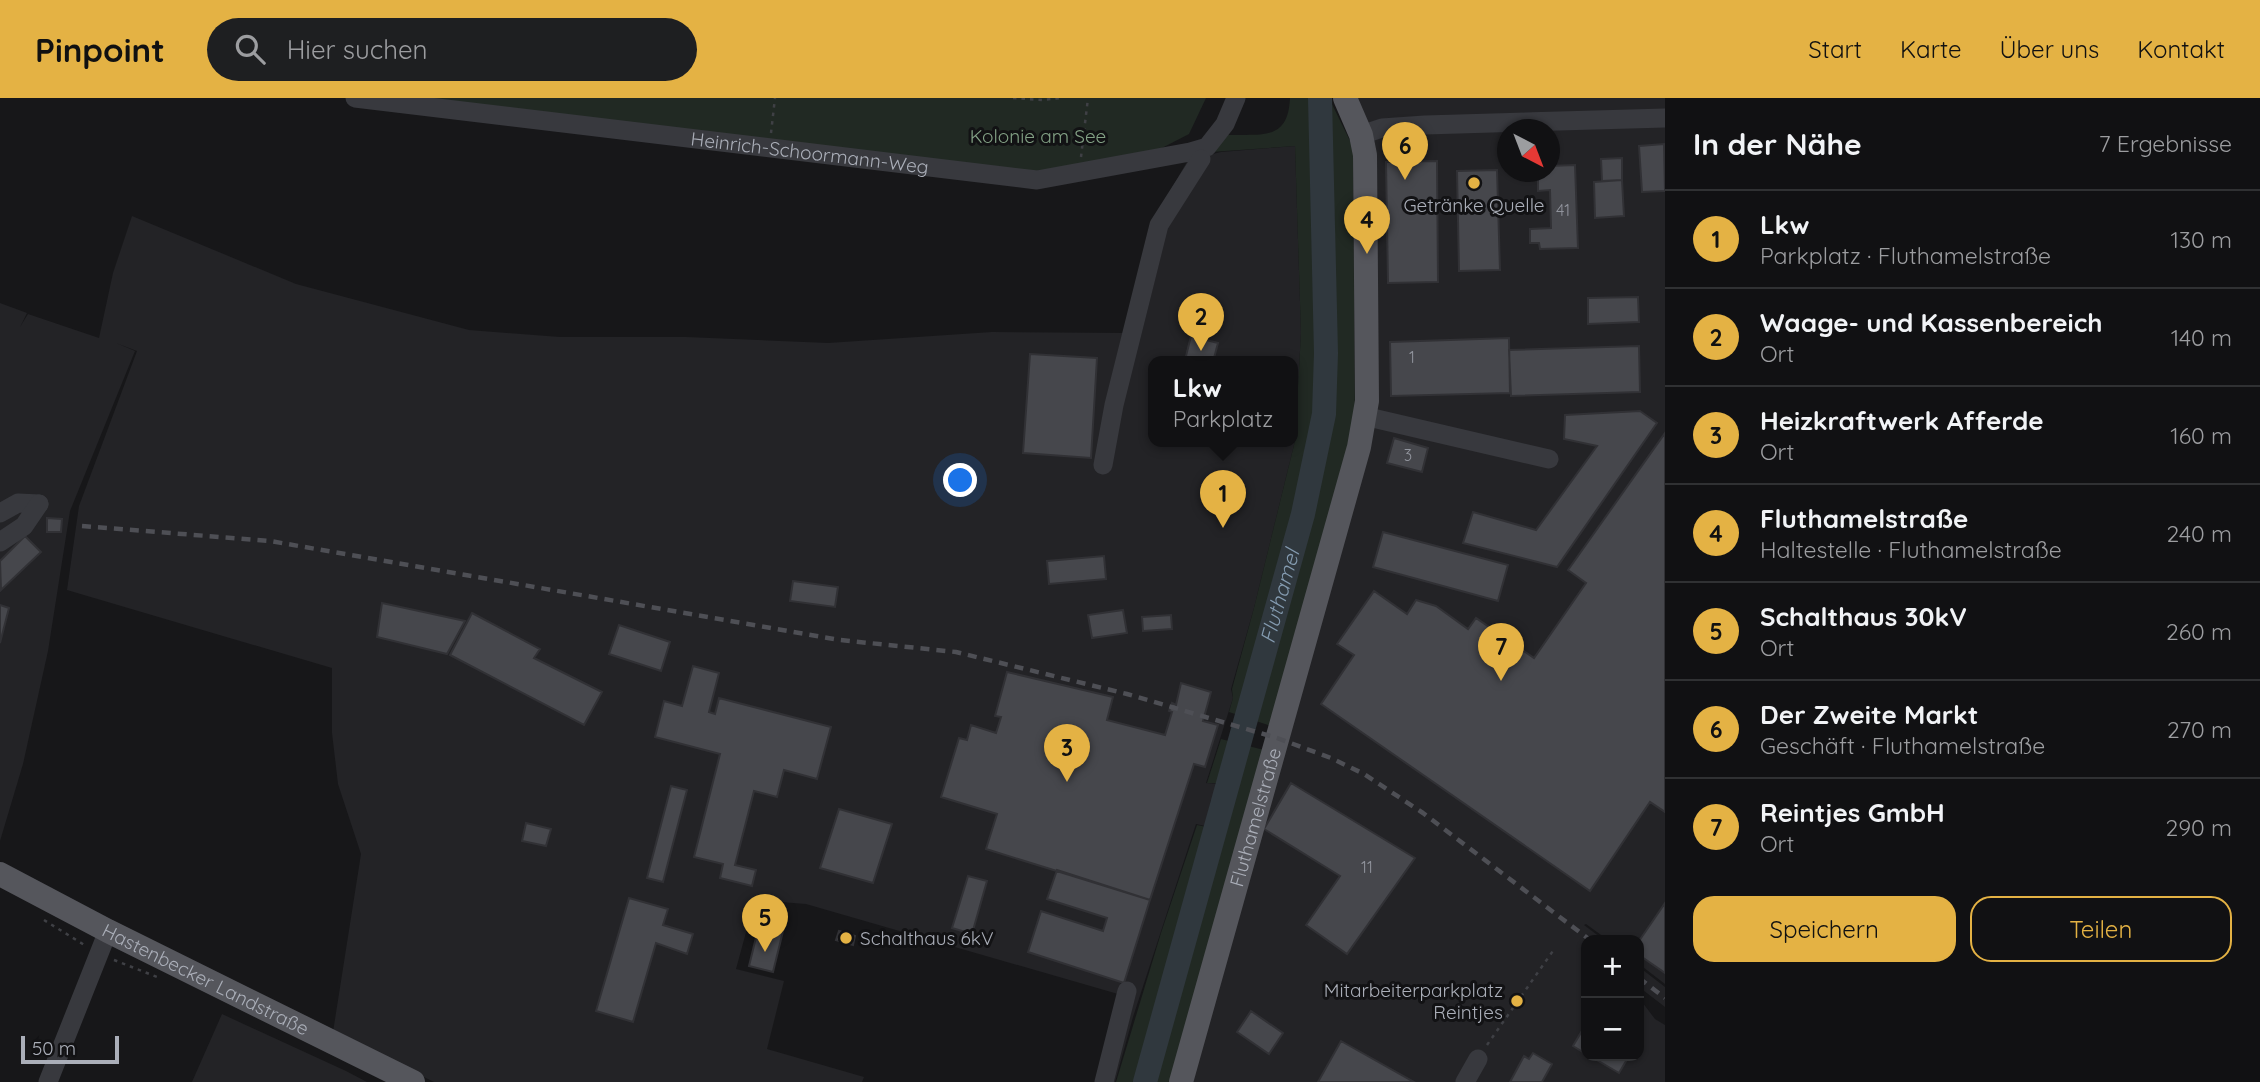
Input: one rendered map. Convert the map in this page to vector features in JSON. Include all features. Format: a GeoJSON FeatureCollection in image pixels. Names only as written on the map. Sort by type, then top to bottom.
{"type":"FeatureCollection","features":[{"type":"Feature","properties":{"kind":"main road","name":"Fluthamelstraße"},"geometry":{"type":"LineString","coordinates":[[1181,1082],[1359,447],[1367,401],[1365,155],[1361,135],[1345,98]]}},
{"type":"Feature","properties":{"kind":"main road","name":"Hastenbecker Landstraße"},"geometry":{"type":"LineString","coordinates":[[0,874],[108,931],[413,1082]]}},
{"type":"Feature","properties":{"kind":"street","name":"Heinrich-Schoormann-Weg"},"geometry":{"type":"LineString","coordinates":[[355,98],[1037,180],[1207,147],[1225,124],[1236,98]]}},
{"type":"Feature","properties":{"kind":"street"},"geometry":{"type":"LineString","coordinates":[[1361,135],[1382,128],[1425,125],[1665,118]]}},
{"type":"Feature","properties":{"kind":"street"},"geometry":{"type":"LineString","coordinates":[[1103,465],[1114,405],[1159,225],[1201,159]]}},
{"type":"Feature","properties":{"kind":"street"},"geometry":{"type":"LineString","coordinates":[[1364,416],[1549,459]]}},
{"type":"Feature","properties":{"kind":"street"},"geometry":{"type":"LineString","coordinates":[[18,503],[39,504],[24,526],[1,541],[1,514],[18,503]]}},
{"type":"Feature","properties":{"kind":"street"},"geometry":{"type":"LineString","coordinates":[[48,1082],[108,931]]}},
{"type":"Feature","properties":{"kind":"street"},"geometry":{"type":"LineString","coordinates":[[1104,1082],[1127,991]]}},
{"type":"Feature","properties":{"kind":"street"},"geometry":{"type":"LineString","coordinates":[[1465,1082],[1478,1059]]}},
{"type":"Feature","properties":{"kind":"path"},"geometry":{"type":"LineString","coordinates":[[769,147],[775,98]]}},
{"type":"Feature","properties":{"kind":"path"},"geometry":{"type":"LineString","coordinates":[[1013,98],[1061,98]]}},
{"type":"Feature","properties":{"kind":"path"},"geometry":{"type":"LineString","coordinates":[[1079,172],[1088,98]]}},
{"type":"Feature","properties":{"kind":"path"},"geometry":{"type":"LineString","coordinates":[[1478,1059],[1555,948]]}},
{"type":"Feature","properties":{"kind":"shaded area"},"geometry":{"type":"Polygon","coordinates":[[[1354,98],[1665,98],[1665,984],[1644,968],[1644,935],[1601,935],[1584,925],[1597,935],[1581,935],[1581,1061],[1644,1061],[1644,1005],[1655,1019],[1665,1025],[1665,1082],[1171,1082],[1355,435],[1354,98]]]}},
{"type":"Feature","properties":{"kind":"shaded area"},"geometry":{"type":"Polygon","coordinates":[[[1295,146],[1301,333],[1298,387],[1298,356],[1148,356],[1148,447],[1294,447],[1231,689],[1233,698],[1206,783],[1221,784],[1219,795],[1211,800],[1205,826],[1196,824],[1133,1017],[1115,1082],[1096,1082],[1118,994],[806,904],[781,902],[754,903],[736,969],[784,981],[767,1049],[864,1077],[862,1082],[434,1082],[333,1032],[361,854],[338,784],[332,733],[332,668],[67,590],[79,506],[137,351],[116,343],[135,351],[70,511],[48,651],[23,764],[0,841],[0,303],[27,313],[20,327],[28,314],[99,338],[113,273],[132,216],[296,284],[469,330],[560,337],[686,337],[828,343],[992,332],[1126,333],[1154,219],[1188,160],[1221,152],[1295,146]]]}},
{"type":"Feature","properties":{"kind":"shaded area"},"geometry":{"type":"Polygon","coordinates":[[[1644,971],[1665,987],[1665,1007],[1644,991],[1644,971]]]}},
{"type":"Feature","properties":{"kind":"shaded area"},"geometry":{"type":"Polygon","coordinates":[[[222,1014],[346,1071],[367,1082],[192,1082],[222,1014]]]}},
{"type":"Feature","properties":{"kind":"green space","name":"Kolonie am See"},"geometry":{"type":"Polygon","coordinates":[[[390,98],[1206,98],[1189,134],[1158,150],[1039,176],[390,98]]]}},
{"type":"Feature","properties":{"kind":"green space"},"geometry":{"type":"Polygon","coordinates":[[[1290,98],[1329,98],[1353,147],[1355,435],[1271,726],[1229,712],[1233,698],[1232,689],[1294,447],[1298,447],[1301,333],[1295,146],[1211,152],[1228,135],[1262,134],[1279,128],[1288,112],[1290,98]]]}},
{"type":"Feature","properties":{"kind":"green space"},"geometry":{"type":"Polygon","coordinates":[[[1221,739],[1264,750],[1170,1082],[1116,1082],[1197,825],[1207,827],[1212,801],[1220,797],[1223,783],[1207,783],[1221,739]]]}},
{"type":"Feature","properties":{"kind":"building"},"geometry":{"type":"Polygon","coordinates":[[[1664,144],[1665,191],[1642,192],[1639,146],[1664,144]]]}},
{"type":"Feature","properties":{"kind":"building"},"geometry":{"type":"Polygon","coordinates":[[[1622,158],[1622,180],[1602,181],[1601,159],[1622,158]]]}},
{"type":"Feature","properties":{"kind":"building"},"geometry":{"type":"Polygon","coordinates":[[[1437,161],[1438,282],[1388,283],[1386,162],[1437,161]]]}},
{"type":"Feature","properties":{"kind":"building"},"geometry":{"type":"Polygon","coordinates":[[[1575,165],[1578,248],[1540,249],[1539,243],[1530,243],[1530,229],[1551,228],[1550,190],[1538,191],[1538,182],[1560,182],[1560,166],[1575,165]]]}},
{"type":"Feature","properties":{"kind":"building"},"geometry":{"type":"Polygon","coordinates":[[[1497,170],[1500,270],[1459,271],[1457,171],[1497,170]]]}},
{"type":"Feature","properties":{"kind":"building"},"geometry":{"type":"Polygon","coordinates":[[[1622,180],[1624,216],[1595,218],[1594,182],[1622,180]]]}},
{"type":"Feature","properties":{"kind":"building"},"geometry":{"type":"Polygon","coordinates":[[[1638,297],[1639,322],[1588,324],[1588,298],[1638,297]]]}},
{"type":"Feature","properties":{"kind":"building"},"geometry":{"type":"Polygon","coordinates":[[[1191,336],[1218,343],[1215,356],[1186,356],[1191,336]]]}},
{"type":"Feature","properties":{"kind":"building"},"geometry":{"type":"Polygon","coordinates":[[[1509,338],[1510,393],[1391,396],[1390,342],[1509,338]]]}},
{"type":"Feature","properties":{"kind":"building"},"geometry":{"type":"Polygon","coordinates":[[[1639,346],[1640,392],[1511,396],[1509,350],[1639,346]]]}},
{"type":"Feature","properties":{"kind":"building"},"geometry":{"type":"Polygon","coordinates":[[[1030,354],[1097,358],[1091,458],[1023,453],[1030,354]]]}},
{"type":"Feature","properties":{"kind":"building"},"geometry":{"type":"Polygon","coordinates":[[[1640,411],[1657,423],[1557,567],[1463,543],[1473,512],[1536,530],[1597,446],[1564,439],[1565,415],[1640,411]]]}},
{"type":"Feature","properties":{"kind":"building"},"geometry":{"type":"Polygon","coordinates":[[[1665,433],[1665,812],[1650,802],[1590,891],[1321,704],[1354,655],[1337,644],[1374,591],[1407,614],[1416,600],[1436,606],[1468,629],[1476,618],[1534,658],[1586,583],[1568,570],[1665,433]]]}},
{"type":"Feature","properties":{"kind":"building"},"geometry":{"type":"Polygon","coordinates":[[[1394,438],[1428,448],[1422,472],[1387,463],[1394,438]]]}},
{"type":"Feature","properties":{"kind":"building"},"geometry":{"type":"Polygon","coordinates":[[[47,518],[62,519],[61,532],[47,532],[47,518]]]}},
{"type":"Feature","properties":{"kind":"building"},"geometry":{"type":"Polygon","coordinates":[[[1383,532],[1508,565],[1498,601],[1373,567],[1383,532]]]}},
{"type":"Feature","properties":{"kind":"building"},"geometry":{"type":"Polygon","coordinates":[[[25,536],[41,552],[1,590],[0,561],[25,536]]]}},
{"type":"Feature","properties":{"kind":"building"},"geometry":{"type":"Polygon","coordinates":[[[1104,556],[1106,579],[1049,584],[1047,561],[1104,556]]]}},
{"type":"Feature","properties":{"kind":"building"},"geometry":{"type":"Polygon","coordinates":[[[793,581],[838,587],[835,607],[790,601],[793,581]]]}},
{"type":"Feature","properties":{"kind":"building"},"geometry":{"type":"Polygon","coordinates":[[[382,603],[465,621],[447,654],[377,637],[382,603]]]}},
{"type":"Feature","properties":{"kind":"building"},"geometry":{"type":"Polygon","coordinates":[[[0,605],[9,608],[0,643],[0,605]]]}},
{"type":"Feature","properties":{"kind":"building"},"geometry":{"type":"Polygon","coordinates":[[[1123,610],[1127,633],[1092,638],[1088,615],[1123,610]]]}},
{"type":"Feature","properties":{"kind":"building"},"geometry":{"type":"Polygon","coordinates":[[[472,613],[540,649],[534,658],[602,692],[584,725],[450,655],[472,613]]]}},
{"type":"Feature","properties":{"kind":"building"},"geometry":{"type":"Polygon","coordinates":[[[1171,615],[1172,629],[1143,631],[1142,617],[1171,615]]]}},
{"type":"Feature","properties":{"kind":"building"},"geometry":{"type":"Polygon","coordinates":[[[619,625],[670,642],[661,671],[609,654],[619,625]]]}},
{"type":"Feature","properties":{"kind":"building"},"geometry":{"type":"Polygon","coordinates":[[[693,666],[719,673],[709,712],[715,714],[719,698],[831,727],[817,779],[784,770],[777,797],[754,791],[735,865],[756,870],[752,886],[720,878],[723,864],[694,857],[720,754],[655,737],[664,701],[682,706],[693,666]]]}},
{"type":"Feature","properties":{"kind":"building"},"geometry":{"type":"Polygon","coordinates":[[[1007,672],[1113,697],[1107,720],[1165,735],[1172,712],[1169,711],[1172,703],[1176,705],[1181,683],[1211,692],[1203,721],[1218,725],[1205,767],[1194,764],[1150,900],[986,849],[997,814],[941,797],[959,738],[967,740],[971,725],[996,733],[1001,717],[995,716],[1007,672]]]}},
{"type":"Feature","properties":{"kind":"building"},"geometry":{"type":"Polygon","coordinates":[[[1291,783],[1415,858],[1347,954],[1306,925],[1340,876],[1264,829],[1291,783]]]}},
{"type":"Feature","properties":{"kind":"building"},"geometry":{"type":"Polygon","coordinates":[[[671,786],[687,790],[663,882],[647,878],[671,786]]]}},
{"type":"Feature","properties":{"kind":"building"},"geometry":{"type":"Polygon","coordinates":[[[839,809],[892,824],[873,883],[820,868],[839,809]]]}},
{"type":"Feature","properties":{"kind":"building"},"geometry":{"type":"Polygon","coordinates":[[[526,823],[551,829],[546,846],[522,841],[526,823]]]}},
{"type":"Feature","properties":{"kind":"building"},"geometry":{"type":"Polygon","coordinates":[[[1057,870],[1150,900],[1124,983],[1028,952],[1041,911],[1103,931],[1107,918],[1047,899],[1057,870]]]}},
{"type":"Feature","properties":{"kind":"building"},"geometry":{"type":"Polygon","coordinates":[[[968,876],[987,881],[972,934],[952,928],[968,876]]]}},
{"type":"Feature","properties":{"kind":"building"},"geometry":{"type":"Polygon","coordinates":[[[629,898],[668,909],[663,925],[693,934],[687,954],[656,943],[633,1022],[596,1011],[629,898]]]}},
{"type":"Feature","properties":{"kind":"building"},"geometry":{"type":"Polygon","coordinates":[[[1665,903],[1665,973],[1644,958],[1643,935],[1665,903]]]}},
{"type":"Feature","properties":{"kind":"building"},"geometry":{"type":"Polygon","coordinates":[[[762,913],[786,919],[773,972],[749,966],[762,913]]]}},
{"type":"Feature","properties":{"kind":"building","name":"Schalthaus 6kV"},"geometry":{"type":"Polygon","coordinates":[[[839,931],[855,936],[853,945],[836,940],[839,931]]]}},
{"type":"Feature","properties":{"kind":"building"},"geometry":{"type":"Polygon","coordinates":[[[1251,1011],[1283,1033],[1269,1054],[1237,1032],[1251,1011]]]}},
{"type":"Feature","properties":{"kind":"building"},"geometry":{"type":"Polygon","coordinates":[[[1581,1032],[1581,1051],[1573,1046],[1581,1032]]]}},
{"type":"Feature","properties":{"kind":"building"},"geometry":{"type":"Polygon","coordinates":[[[1341,1041],[1414,1082],[1318,1082],[1341,1041]]]}},
{"type":"Feature","properties":{"kind":"building"},"geometry":{"type":"Polygon","coordinates":[[[1533,1053],[1552,1064],[1542,1082],[1510,1082],[1524,1056],[1529,1059],[1533,1053]]]}},
{"type":"Feature","properties":{"kind":"building"},"geometry":{"type":"Polygon","coordinates":[[[1599,1061],[1626,1061],[1619,1073],[1599,1061]]]}},
{"type":"Feature","properties":{"kind":"waterway","name":"Fluthamel"},"geometry":{"type":"LineString","coordinates":[[1145,1082],[1303,514],[1324,414],[1326,353],[1320,98]]}},
{"type":"Feature","properties":{"kind":"railway"},"geometry":{"type":"LineString","coordinates":[[82,526],[270,541],[840,640],[956,652],[1127,694],[1277,738],[1331,758],[1364,774],[1423,813],[1583,935]]}},
{"type":"Feature","properties":{"kind":"railway"},"geometry":{"type":"LineString","coordinates":[[1644,982],[1665,998]]}},
{"type":"Feature","properties":{"kind":"place","name":"Der Zweite Markt"},"geometry":{"type":"Point","coordinates":[1405,180]}},
{"type":"Feature","properties":{"kind":"place","name":"Getränke Quelle"},"geometry":{"type":"Point","coordinates":[1474,183]}},
{"type":"Feature","properties":{"kind":"place","name":"Fluthamelstraße"},"geometry":{"type":"Point","coordinates":[1367,254]}},
{"type":"Feature","properties":{"kind":"place","name":"Waage- und Kassenbereich"},"geometry":{"type":"Point","coordinates":[1201,351]}},
{"type":"Feature","properties":{"kind":"place","name":"Lkw"},"geometry":{"type":"Point","coordinates":[1223,528]}},
{"type":"Feature","properties":{"kind":"place","name":"Reintjes GmbH"},"geometry":{"type":"Point","coordinates":[1501,681]}},
{"type":"Feature","properties":{"kind":"place","name":"Heizkraftwerk Afferde"},"geometry":{"type":"Point","coordinates":[1067,782]}},
{"type":"Feature","properties":{"kind":"place","name":"Schalthaus 6kV"},"geometry":{"type":"Point","coordinates":[846,938]}},
{"type":"Feature","properties":{"kind":"place","name":"Schalthaus 30kV"},"geometry":{"type":"Point","coordinates":[765,952]}},
{"type":"Feature","properties":{"kind":"place","name":"Mitarbeiterparkplatz Reintjes"},"geometry":{"type":"Point","coordinates":[1517,1001]}}]}
